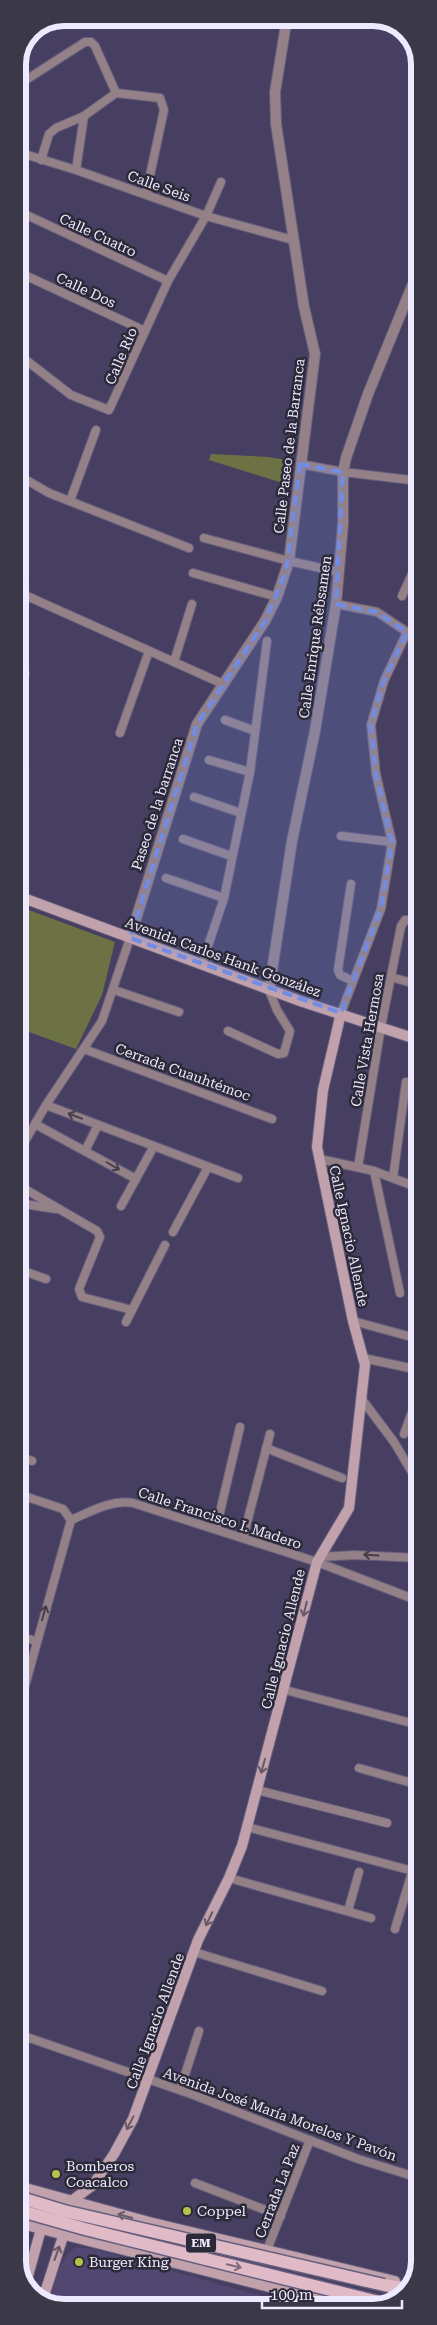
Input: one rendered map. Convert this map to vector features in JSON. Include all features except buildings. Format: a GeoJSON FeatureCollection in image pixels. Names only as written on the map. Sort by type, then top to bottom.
{"type":"FeatureCollection","features":[{"type":"Feature","properties":{"kind":"main road","name":"Avenida Carlos Hank González"},"geometry":{"type":"LineString","coordinates":[[26,899],[269,990],[410,1037]]}},
{"type":"Feature","properties":{"kind":"main road","name":"Calle Ignacio Allende"},"geometry":{"type":"LineString","coordinates":[[41,2229],[93,2184],[114,2154],[134,2119],[194,1952],[229,1878],[247,1827],[319,1559],[349,1508],[365,1365],[353,1320],[317,1147],[323,1090],[341,1013]]}},
{"type":"Feature","properties":{"kind":"main road"},"geometry":{"type":"LineString","coordinates":[[27,2189],[149,2222],[403,2283]]}},
{"type":"Feature","properties":{"kind":"main road","name":"EM"},"geometry":{"type":"LineString","coordinates":[[27,2200],[64,2211],[400,2287]]}},
{"type":"Feature","properties":{"kind":"main road"},"geometry":{"type":"LineString","coordinates":[[45,2294],[64,2235],[70,2202]]}},
{"type":"Feature","properties":{"kind":"main road","name":"EM"},"geometry":{"type":"LineString","coordinates":[[27,2213],[85,2229],[362,2298]]}},
{"type":"Feature","properties":{"kind":"main road"},"geometry":{"type":"LineString","coordinates":[[140,2255],[136,2242],[138,2232],[143,2225],[149,2222]]}},
{"type":"Feature","properties":{"kind":"main road"},"geometry":{"type":"LineString","coordinates":[[27,2225],[319,2298]]}},
{"type":"Feature","properties":{"kind":"main road"},"geometry":{"type":"LineString","coordinates":[[28,2274],[41,2229]]}},
{"type":"Feature","properties":{"kind":"street","name":"Calle Paseo de la Barranca"},"geometry":{"type":"LineString","coordinates":[[223,684],[265,622],[277,597],[289,561],[315,354],[304,307],[276,124],[275,92],[286,26]]}},
{"type":"Feature","properties":{"kind":"street"},"geometry":{"type":"LineString","coordinates":[[26,80],[84,42],[91,42],[95,46],[116,93]]}},
{"type":"Feature","properties":{"kind":"street"},"geometry":{"type":"LineString","coordinates":[[41,160],[49,134],[56,128],[84,116],[116,93],[160,98],[164,110],[146,194]]}},
{"type":"Feature","properties":{"kind":"street"},"geometry":{"type":"LineString","coordinates":[[76,170],[84,116]]}},
{"type":"Feature","properties":{"kind":"street","name":"Calle Seis"},"geometry":{"type":"LineString","coordinates":[[26,155],[76,170],[206,216],[293,240]]}},
{"type":"Feature","properties":{"kind":"street","name":"Calle Río"},"geometry":{"type":"LineString","coordinates":[[26,360],[71,395],[109,410],[168,281],[206,216],[221,182]]}},
{"type":"Feature","properties":{"kind":"street","name":"Calle Cuatro"},"geometry":{"type":"LineString","coordinates":[[26,215],[168,281]]}},
{"type":"Feature","properties":{"kind":"street","name":"Calle Dos"},"geometry":{"type":"LineString","coordinates":[[26,276],[145,332]]}},
{"type":"Feature","properties":{"kind":"street","name":"Calle Enrique Rébsamen"},"geometry":{"type":"LineString","coordinates":[[269,990],[292,842],[315,731],[336,604],[343,524],[343,472],[368,394],[410,291]]}},
{"type":"Feature","properties":{"kind":"street"},"geometry":{"type":"LineString","coordinates":[[70,501],[96,430]]}},
{"type":"Feature","properties":{"kind":"street"},"geometry":{"type":"LineString","coordinates":[[300,464],[343,472],[410,480]]}},
{"type":"Feature","properties":{"kind":"street"},"geometry":{"type":"LineString","coordinates":[[26,480],[49,493],[189,548]]}},
{"type":"Feature","properties":{"kind":"street"},"geometry":{"type":"LineString","coordinates":[[204,538],[289,561],[339,572]]}},
{"type":"Feature","properties":{"kind":"street"},"geometry":{"type":"LineString","coordinates":[[193,573],[277,597]]}},
{"type":"Feature","properties":{"kind":"street"},"geometry":{"type":"LineString","coordinates":[[402,596],[410,578]]}},
{"type":"Feature","properties":{"kind":"street"},"geometry":{"type":"LineString","coordinates":[[26,596],[223,684]]}},
{"type":"Feature","properties":{"kind":"street"},"geometry":{"type":"LineString","coordinates":[[174,662],[192,604]]}},
{"type":"Feature","properties":{"kind":"street"},"geometry":{"type":"LineString","coordinates":[[336,604],[377,612],[410,634]]}},
{"type":"Feature","properties":{"kind":"street"},"geometry":{"type":"LineString","coordinates":[[341,1013],[381,909],[392,842],[376,774],[371,725],[384,681],[407,632]]}},
{"type":"Feature","properties":{"kind":"street"},"geometry":{"type":"LineString","coordinates":[[202,964],[224,898],[231,856],[250,772],[267,641]]}},
{"type":"Feature","properties":{"kind":"street"},"geometry":{"type":"LineString","coordinates":[[120,733],[150,651]]}},
{"type":"Feature","properties":{"kind":"street","name":"Paseo de la barranca"},"geometry":{"type":"LineString","coordinates":[[130,938],[197,724],[223,684]]}},
{"type":"Feature","properties":{"kind":"street"},"geometry":{"type":"LineString","coordinates":[[225,720],[255,731]]}},
{"type":"Feature","properties":{"kind":"street"},"geometry":{"type":"LineString","coordinates":[[210,760],[250,772]]}},
{"type":"Feature","properties":{"kind":"street"},"geometry":{"type":"LineString","coordinates":[[194,797],[241,813]]}},
{"type":"Feature","properties":{"kind":"street"},"geometry":{"type":"LineString","coordinates":[[342,836],[392,842]]}},
{"type":"Feature","properties":{"kind":"street"},"geometry":{"type":"LineString","coordinates":[[182,839],[231,856]]}},
{"type":"Feature","properties":{"kind":"street"},"geometry":{"type":"LineString","coordinates":[[166,878],[224,898]]}},
{"type":"Feature","properties":{"kind":"street"},"geometry":{"type":"LineString","coordinates":[[351,884],[338,970],[340,975],[353,981]]}},
{"type":"Feature","properties":{"kind":"street","name":"Calle Vista Hermosa"},"geometry":{"type":"LineString","coordinates":[[358,1167],[390,977],[404,920],[410,920]]}},
{"type":"Feature","properties":{"kind":"street"},"geometry":{"type":"LineString","coordinates":[[26,1138],[46,1105],[102,1021],[130,938]]}},
{"type":"Feature","properties":{"kind":"street"},"geometry":{"type":"LineString","coordinates":[[390,977],[410,983]]}},
{"type":"Feature","properties":{"kind":"street"},"geometry":{"type":"LineString","coordinates":[[114,990],[179,1012]]}},
{"type":"Feature","properties":{"kind":"street"},"geometry":{"type":"LineString","coordinates":[[228,1031],[278,1054],[284,1053],[290,1031],[277,1010],[269,990]]}},
{"type":"Feature","properties":{"kind":"street","name":"Cerrada Cuauhtémoc"},"geometry":{"type":"LineString","coordinates":[[84,1049],[272,1119]]}},
{"type":"Feature","properties":{"kind":"street"},"geometry":{"type":"LineString","coordinates":[[393,1178],[406,1082]]}},
{"type":"Feature","properties":{"kind":"street"},"geometry":{"type":"LineString","coordinates":[[46,1105],[238,1178]]}},
{"type":"Feature","properties":{"kind":"street"},"geometry":{"type":"LineString","coordinates":[[35,1124],[136,1180]]}},
{"type":"Feature","properties":{"kind":"street"},"geometry":{"type":"LineString","coordinates":[[85,1151],[98,1124]]}},
{"type":"Feature","properties":{"kind":"street"},"geometry":{"type":"LineString","coordinates":[[121,1206],[154,1146]]}},
{"type":"Feature","properties":{"kind":"street"},"geometry":{"type":"LineString","coordinates":[[320,1159],[374,1170],[411,1185]]}},
{"type":"Feature","properties":{"kind":"street"},"geometry":{"type":"LineString","coordinates":[[173,1232],[208,1166]]}},
{"type":"Feature","properties":{"kind":"street"},"geometry":{"type":"LineString","coordinates":[[374,1170],[400,1293]]}},
{"type":"Feature","properties":{"kind":"street"},"geometry":{"type":"LineString","coordinates":[[27,1190],[97,1231],[100,1237],[79,1289],[79,1294],[82,1297],[132,1310]]}},
{"type":"Feature","properties":{"kind":"street"},"geometry":{"type":"LineString","coordinates":[[27,1205],[58,1209]]}},
{"type":"Feature","properties":{"kind":"street"},"geometry":{"type":"LineString","coordinates":[[126,1322],[164,1245]]}},
{"type":"Feature","properties":{"kind":"street"},"geometry":{"type":"LineString","coordinates":[[27,1272],[46,1279]]}},
{"type":"Feature","properties":{"kind":"street"},"geometry":{"type":"LineString","coordinates":[[353,1320],[411,1337]]}},
{"type":"Feature","properties":{"kind":"street"},"geometry":{"type":"LineString","coordinates":[[363,1358],[411,1368]]}},
{"type":"Feature","properties":{"kind":"street"},"geometry":{"type":"LineString","coordinates":[[361,1398],[394,1442],[411,1470]]}},
{"type":"Feature","properties":{"kind":"street"},"geometry":{"type":"LineString","coordinates":[[404,1434],[411,1416]]}},
{"type":"Feature","properties":{"kind":"street"},"geometry":{"type":"LineString","coordinates":[[216,1529],[240,1427]]}},
{"type":"Feature","properties":{"kind":"street"},"geometry":{"type":"LineString","coordinates":[[243,1538],[270,1434]]}},
{"type":"Feature","properties":{"kind":"street"},"geometry":{"type":"LineString","coordinates":[[266,1448],[342,1478]]}},
{"type":"Feature","properties":{"kind":"street"},"geometry":{"type":"LineString","coordinates":[[27,1459],[32,1461]]}},
{"type":"Feature","properties":{"kind":"street"},"geometry":{"type":"LineString","coordinates":[[27,1497],[63,1509],[71,1520],[27,1677]]}},
{"type":"Feature","properties":{"kind":"street","name":"Calle Francisco I. Madero"},"geometry":{"type":"LineString","coordinates":[[71,1520],[123,1501],[319,1559],[411,1598]]}},
{"type":"Feature","properties":{"kind":"street"},"geometry":{"type":"LineString","coordinates":[[319,1559],[354,1554],[411,1557]]}},
{"type":"Feature","properties":{"kind":"street"},"geometry":{"type":"LineString","coordinates":[[27,1638],[36,1641]]}},
{"type":"Feature","properties":{"kind":"street"},"geometry":{"type":"LineString","coordinates":[[284,1690],[411,1723]]}},
{"type":"Feature","properties":{"kind":"street"},"geometry":{"type":"LineString","coordinates":[[359,1768],[411,1784]]}},
{"type":"Feature","properties":{"kind":"street"},"geometry":{"type":"LineString","coordinates":[[257,1790],[388,1823]]}},
{"type":"Feature","properties":{"kind":"street"},"geometry":{"type":"LineString","coordinates":[[247,1827],[411,1870]]}},
{"type":"Feature","properties":{"kind":"street"},"geometry":{"type":"LineString","coordinates":[[348,1911],[358,1872]]}},
{"type":"Feature","properties":{"kind":"street"},"geometry":{"type":"LineString","coordinates":[[229,1878],[371,1918]]}},
{"type":"Feature","properties":{"kind":"street"},"geometry":{"type":"LineString","coordinates":[[395,1929],[411,1878]]}},
{"type":"Feature","properties":{"kind":"street"},"geometry":{"type":"LineString","coordinates":[[194,1952],[322,1991]]}},
{"type":"Feature","properties":{"kind":"street"},"geometry":{"type":"LineString","coordinates":[[180,2090],[199,2031]]}},
{"type":"Feature","properties":{"kind":"street","name":"Avenida José María Morelos Y Pavón"},"geometry":{"type":"LineString","coordinates":[[27,2037],[149,2078],[358,2159],[411,2175]]}},
{"type":"Feature","properties":{"kind":"street","name":"Cerrada La Paz"},"geometry":{"type":"LineString","coordinates":[[267,2250],[310,2140]]}},
{"type":"Feature","properties":{"kind":"street"},"geometry":{"type":"LineString","coordinates":[[195,2183],[281,2216]]}},
{"type":"Feature","properties":{"kind":"highlighted area"},"geometry":{"type":"Polygon","coordinates":[[[300,464],[343,472],[336,604],[377,612],[407,632],[384,681],[371,725],[376,774],[392,842],[381,909],[341,1013],[130,938],[197,724],[265,621],[286,571],[300,464]]]}},
{"type":"Feature","properties":{"kind":"shaded area"},"geometry":{"type":"Polygon","coordinates":[[[76,2247],[93,2249],[270,2298],[62,2299],[51,2296],[55,2278],[67,2254],[76,2247]]]}},
{"type":"Feature","properties":{"kind":"green space"},"geometry":{"type":"Polygon","coordinates":[[[211,454],[269,457],[292,461],[289,485],[209,460],[211,454]]]}},
{"type":"Feature","properties":{"kind":"green space"},"geometry":{"type":"Polygon","coordinates":[[[26,909],[115,942],[102,995],[76,1049],[26,1031],[26,909]]]}},
{"type":"Feature","properties":{"kind":"place","name":"Bomberos Coacalco"},"geometry":{"type":"Point","coordinates":[56,2174]}},
{"type":"Feature","properties":{"kind":"place","name":"Coppel"},"geometry":{"type":"Point","coordinates":[187,2211]}},
{"type":"Feature","properties":{"kind":"place","name":"Burger King"},"geometry":{"type":"Point","coordinates":[79,2262]}}]}
